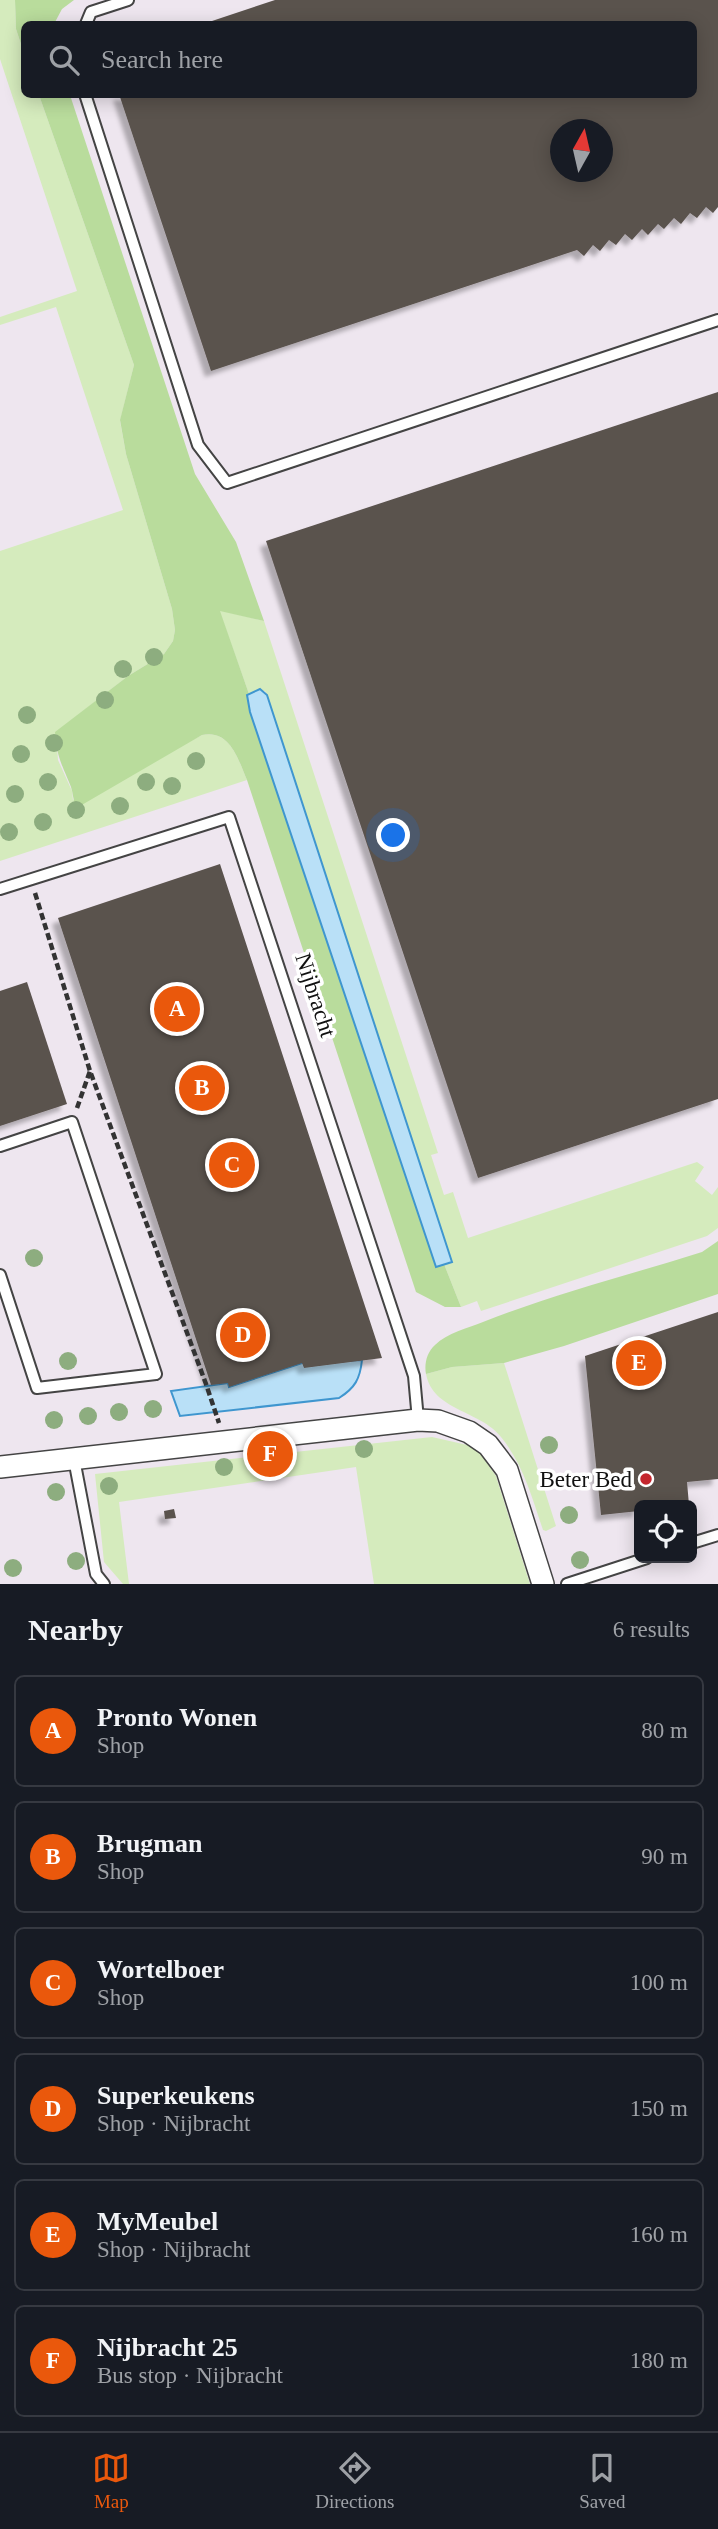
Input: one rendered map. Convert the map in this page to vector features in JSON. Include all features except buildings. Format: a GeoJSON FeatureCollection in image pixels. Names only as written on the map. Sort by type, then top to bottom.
{"type":"FeatureCollection","features":[{"type":"Feature","properties":{"kind":"street"},"geometry":{"type":"LineString","coordinates":[[0,1467],[418,1420],[438,1421],[469,1432],[488,1444],[508,1470],[543,1584]]}},
{"type":"Feature","properties":{"kind":"lane"},"geometry":{"type":"LineString","coordinates":[[87,21],[91,12],[128,0]]}},
{"type":"Feature","properties":{"kind":"lane"},"geometry":{"type":"LineString","coordinates":[[86,98],[198,445],[227,483],[718,320]]}},
{"type":"Feature","properties":{"kind":"lane","name":"Nijbracht"},"geometry":{"type":"LineString","coordinates":[[0,889],[229,817],[414,1376],[418,1420]]}},
{"type":"Feature","properties":{"kind":"lane"},"geometry":{"type":"LineString","coordinates":[[0,1146],[72,1122],[156,1374],[37,1388],[0,1275]]}},
{"type":"Feature","properties":{"kind":"lane"},"geometry":{"type":"LineString","coordinates":[[74,1459],[96,1574],[104,1584]]}},
{"type":"Feature","properties":{"kind":"lane"},"geometry":{"type":"LineString","coordinates":[[697,1541],[718,1535]]}},
{"type":"Feature","properties":{"kind":"lane"},"geometry":{"type":"LineString","coordinates":[[567,1584],[634,1562]]}},
{"type":"Feature","properties":{"kind":"path"},"geometry":{"type":"LineString","coordinates":[[30,878],[90,1071],[216,1417]]}},
{"type":"Feature","properties":{"kind":"path"},"geometry":{"type":"LineString","coordinates":[[72,1122],[90,1071]]}},
{"type":"Feature","properties":{"kind":"shaded area"},"geometry":{"type":"Polygon","coordinates":[[[0,0],[718,0],[718,1584],[0,1584],[0,0]]]}},
{"type":"Feature","properties":{"kind":"green space"},"geometry":{"type":"Polygon","coordinates":[[[0,0],[15,0],[16,29],[21,44],[21,98],[40,98],[134,365],[120,421],[126,454],[172,609],[175,630],[173,641],[164,654],[128,676],[56,732],[58,760],[72,791],[73,800],[202,735],[212,734],[232,747],[247,780],[0,861],[0,551],[123,510],[56,307],[0,325],[0,317],[77,291],[0,59],[0,0]]]}},
{"type":"Feature","properties":{"kind":"green space"},"geometry":{"type":"Polygon","coordinates":[[[15,0],[74,0],[62,9],[56,21],[21,21],[21,44],[16,29],[15,0]]]}},
{"type":"Feature","properties":{"kind":"green space"},"geometry":{"type":"Polygon","coordinates":[[[40,98],[71,98],[195,474],[236,542],[264,621],[220,611],[249,694],[250,712],[436,1267],[444,1264],[461,1307],[445,1307],[416,1292],[247,780],[232,747],[220,737],[202,735],[80,806],[75,804],[59,755],[55,732],[128,676],[164,654],[173,641],[175,630],[172,609],[126,454],[120,420],[134,365],[40,98]]]}},
{"type":"Feature","properties":{"kind":"green space"},"geometry":{"type":"Polygon","coordinates":[[[219,610],[264,621],[438,1153],[431,1155],[444,1195],[453,1192],[468,1238],[697,1162],[704,1167],[695,1181],[712,1195],[718,1187],[718,1228],[707,1236],[481,1311],[477,1301],[461,1307],[444,1264],[451,1261],[267,695],[265,691],[249,694],[219,610]]]}},
{"type":"Feature","properties":{"kind":"green space"},"geometry":{"type":"Polygon","coordinates":[[[718,1241],[718,1294],[564,1346],[504,1363],[452,1367],[426,1374],[430,1351],[452,1334],[537,1302],[702,1252],[718,1241]]]}},
{"type":"Feature","properties":{"kind":"green space"},"geometry":{"type":"Polygon","coordinates":[[[504,1363],[556,1526],[546,1531],[543,1530],[531,1493],[509,1447],[492,1428],[438,1396],[430,1386],[426,1374],[452,1367],[504,1363]]]}},
{"type":"Feature","properties":{"kind":"green space"},"geometry":{"type":"Polygon","coordinates":[[[432,1437],[476,1447],[496,1476],[530,1584],[374,1584],[356,1467],[119,1502],[129,1584],[123,1584],[104,1562],[95,1474],[432,1437]]]}},
{"type":"Feature","properties":{"kind":"water"},"geometry":{"type":"Polygon","coordinates":[[[260,689],[267,695],[452,1262],[436,1267],[250,712],[247,695],[260,689]]]}},
{"type":"Feature","properties":{"kind":"water"},"geometry":{"type":"Polygon","coordinates":[[[362,1360],[356,1382],[339,1398],[180,1416],[171,1391],[228,1383],[229,1387],[302,1363],[362,1360]]]}},
{"type":"Feature","properties":{"kind":"place","name":"Pronto Wonen"},"geometry":{"type":"Point","coordinates":[177,1009]}},
{"type":"Feature","properties":{"kind":"place","name":"Brugman"},"geometry":{"type":"Point","coordinates":[202,1088]}},
{"type":"Feature","properties":{"kind":"place","name":"Wortelboer"},"geometry":{"type":"Point","coordinates":[232,1165]}},
{"type":"Feature","properties":{"kind":"place","name":"Superkeukens"},"geometry":{"type":"Point","coordinates":[243,1335]}},
{"type":"Feature","properties":{"kind":"place","name":"MyMeubel"},"geometry":{"type":"Point","coordinates":[639,1363]}},
{"type":"Feature","properties":{"kind":"place","name":"Nijbracht 25"},"geometry":{"type":"Point","coordinates":[270,1454]}},
{"type":"Feature","properties":{"kind":"place","name":"Beter Bed"},"geometry":{"type":"Point","coordinates":[646,1479]}}]}
